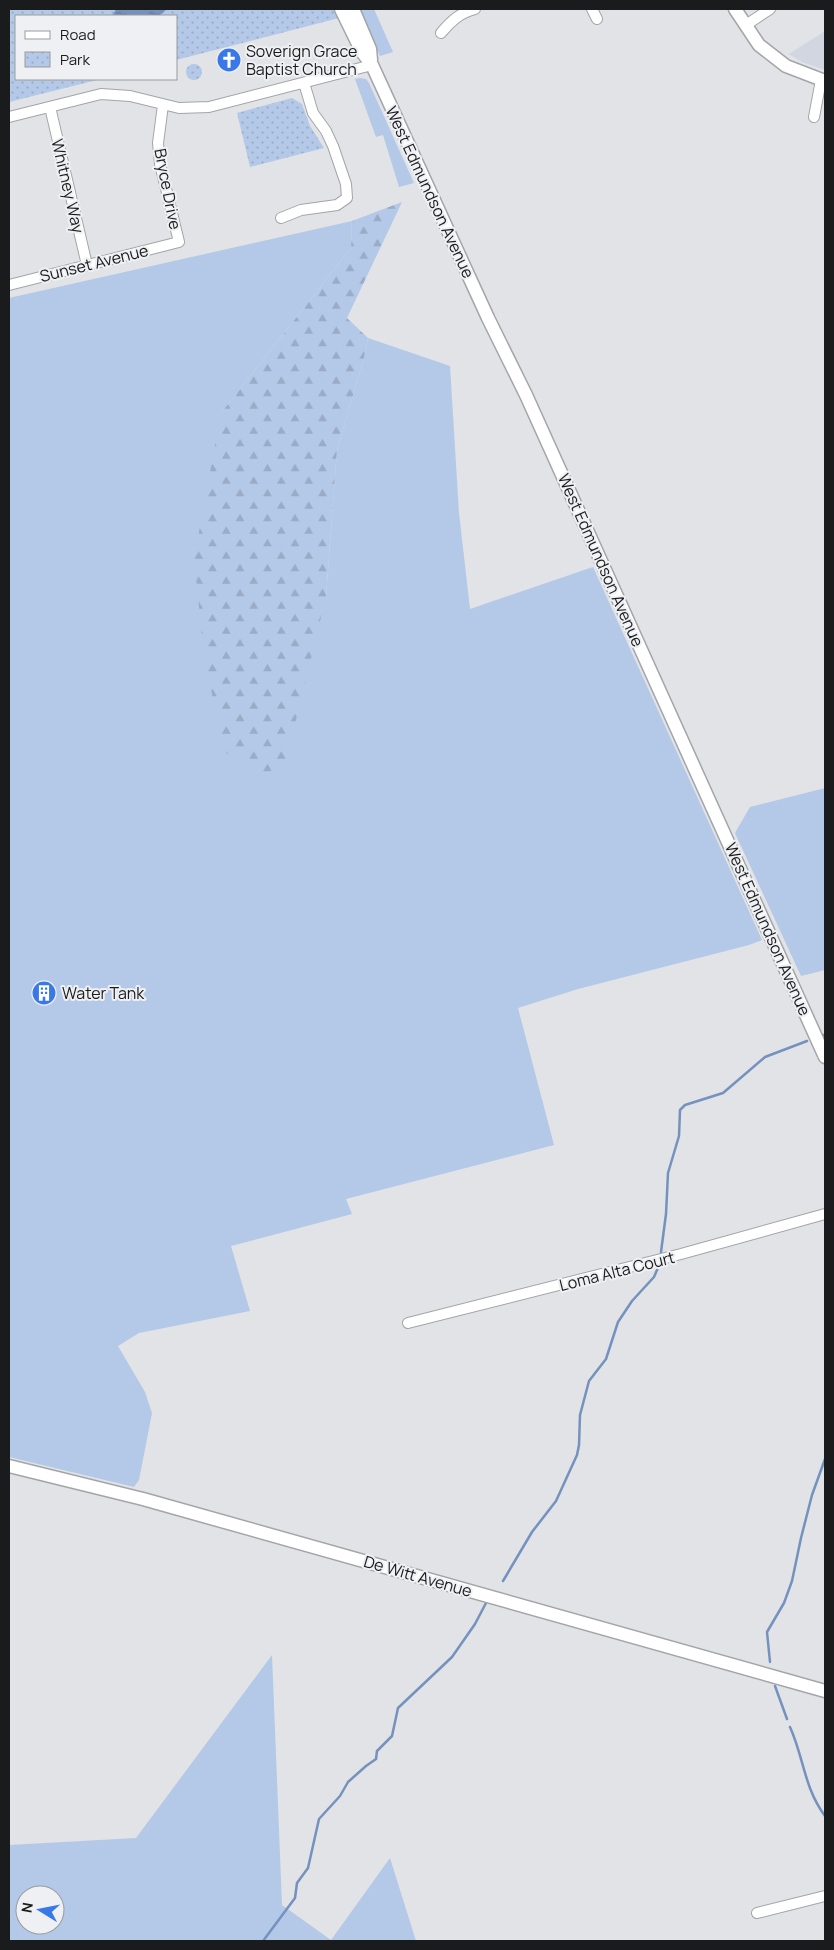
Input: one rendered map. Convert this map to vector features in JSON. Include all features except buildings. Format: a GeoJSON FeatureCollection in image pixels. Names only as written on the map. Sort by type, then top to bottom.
{"type":"FeatureCollection","features":[{"type":"Feature","properties":{"kind":"street","name":"West Edmundson Avenue"},"geometry":{"type":"LineString","coordinates":[[341,9],[362,52],[372,65],[488,318],[526,394],[825,1057]]}},
{"type":"Feature","properties":{"kind":"street","name":"West Edmundson Avenue"},"geometry":{"type":"LineString","coordinates":[[353,9],[370,49],[372,65]]}},
{"type":"Feature","properties":{"kind":"street"},"geometry":{"type":"LineString","coordinates":[[441,33],[462,12],[475,9]]}},
{"type":"Feature","properties":{"kind":"street"},"geometry":{"type":"LineString","coordinates":[[592,9],[597,18]]}},
{"type":"Feature","properties":{"kind":"street"},"geometry":{"type":"LineString","coordinates":[[735,9],[759,45],[786,66],[823,81],[814,117]]}},
{"type":"Feature","properties":{"kind":"street"},"geometry":{"type":"LineString","coordinates":[[746,25],[770,9]]}},
{"type":"Feature","properties":{"kind":"street"},"geometry":{"type":"LineString","coordinates":[[9,116],[101,94],[116,94],[179,108],[209,107],[372,65]]}},
{"type":"Feature","properties":{"kind":"street"},"geometry":{"type":"LineString","coordinates":[[281,218],[301,210],[337,205],[347,198],[346,184],[333,146],[326,131],[313,113],[304,83]]}},
{"type":"Feature","properties":{"kind":"street","name":"Bryce Drive"},"geometry":{"type":"LineString","coordinates":[[163,105],[158,143],[160,164],[179,242]]}},
{"type":"Feature","properties":{"kind":"street","name":"Whitney Way"},"geometry":{"type":"LineString","coordinates":[[50,106],[86,265]]}},
{"type":"Feature","properties":{"kind":"street","name":"Sunset Avenue"},"geometry":{"type":"LineString","coordinates":[[9,285],[179,242]]}},
{"type":"Feature","properties":{"kind":"street","name":"Loma Alta Court"},"geometry":{"type":"LineString","coordinates":[[408,1323],[681,1254],[825,1214]]}},
{"type":"Feature","properties":{"kind":"street","name":"De Witt Avenue"},"geometry":{"type":"LineString","coordinates":[[9,1466],[143,1499],[825,1691]]}},
{"type":"Feature","properties":{"kind":"street"},"geometry":{"type":"LineString","coordinates":[[758,1912],[825,1896]]}},
{"type":"Feature","properties":{"kind":"shaded area"},"geometry":{"type":"Polygon","coordinates":[[[825,31],[825,70],[802,62],[789,54],[825,31]]]}},
{"type":"Feature","properties":{"kind":"green space"},"geometry":{"type":"Polygon","coordinates":[[[9,9],[335,9],[339,18],[178,59],[178,15],[15,15],[15,80],[97,80],[9,102],[9,9]]]}},
{"type":"Feature","properties":{"kind":"green space"},"geometry":{"type":"Polygon","coordinates":[[[358,9],[374,9],[393,52],[380,56],[358,9]]]}},
{"type":"Feature","properties":{"kind":"green space"},"geometry":{"type":"Polygon","coordinates":[[[194,64],[202,72],[194,80],[186,72],[194,64]]]}},
{"type":"Feature","properties":{"kind":"green space"},"geometry":{"type":"Polygon","coordinates":[[[355,79],[366,79],[369,83],[414,183],[399,187],[383,135],[376,137],[355,79]]]}},
{"type":"Feature","properties":{"kind":"green space"},"geometry":{"type":"Polygon","coordinates":[[[292,98],[302,104],[310,126],[324,148],[250,167],[237,113],[292,98]]]}},
{"type":"Feature","properties":{"kind":"green space"},"geometry":{"type":"Polygon","coordinates":[[[402,202],[347,318],[368,338],[337,450],[326,597],[286,761],[260,778],[226,753],[205,665],[194,559],[221,413],[351,248],[352,221],[402,202]]]}},
{"type":"Feature","properties":{"kind":"green space"},"geometry":{"type":"Polygon","coordinates":[[[352,221],[351,248],[221,413],[326,597],[337,450],[368,338],[450,366],[459,513],[470,609],[593,567],[762,940],[578,989],[518,1008],[554,1145],[346,1199],[352,1214],[231,1246],[250,1311],[139,1333],[118,1346],[145,1392],[152,1413],[139,1480],[134,1487],[9,1457],[9,298],[352,221]]]}},
{"type":"Feature","properties":{"kind":"green space"},"geometry":{"type":"Polygon","coordinates":[[[825,788],[825,970],[801,976],[735,833],[750,807],[825,788]]]}},
{"type":"Feature","properties":{"kind":"green space"},"geometry":{"type":"Polygon","coordinates":[[[272,1655],[282,1905],[331,1940],[390,1858],[416,1941],[9,1941],[9,1845],[136,1838],[272,1655]]]}},
{"type":"Feature","properties":{"kind":"water"},"geometry":{"type":"Polygon","coordinates":[[[116,9],[167,9],[160,15],[113,15],[116,9]]]}},
{"type":"Feature","properties":{"kind":"waterway"},"geometry":{"type":"LineString","coordinates":[[661,1252],[666,1214],[668,1173],[679,1136],[680,1110],[685,1105],[723,1093],[765,1057],[807,1041]]}},
{"type":"Feature","properties":{"kind":"waterway"},"geometry":{"type":"LineString","coordinates":[[503,1581],[532,1532],[556,1501],[577,1455],[580,1415],[589,1381],[606,1359],[618,1322],[632,1301],[654,1277],[660,1263]]}},
{"type":"Feature","properties":{"kind":"waterway"},"geometry":{"type":"LineString","coordinates":[[770,1662],[767,1632],[784,1603],[792,1581],[812,1495],[825,1459]]}},
{"type":"Feature","properties":{"kind":"waterway"},"geometry":{"type":"LineString","coordinates":[[263,1941],[295,1898],[297,1883],[308,1868],[319,1819],[340,1796],[348,1782],[376,1759],[377,1751],[392,1736],[398,1708],[452,1657],[475,1624],[486,1603]]}},
{"type":"Feature","properties":{"kind":"waterway"},"geometry":{"type":"LineString","coordinates":[[775,1686],[787,1719]]}},
{"type":"Feature","properties":{"kind":"waterway"},"geometry":{"type":"LineString","coordinates":[[790,1727],[808,1784],[825,1816]]}},
{"type":"Feature","properties":{"kind":"place","name":"Soverign Grace Baptist Church"},"geometry":{"type":"Point","coordinates":[229,60]}},
{"type":"Feature","properties":{"kind":"place","name":"Water Tank"},"geometry":{"type":"Point","coordinates":[44,993]}}]}
